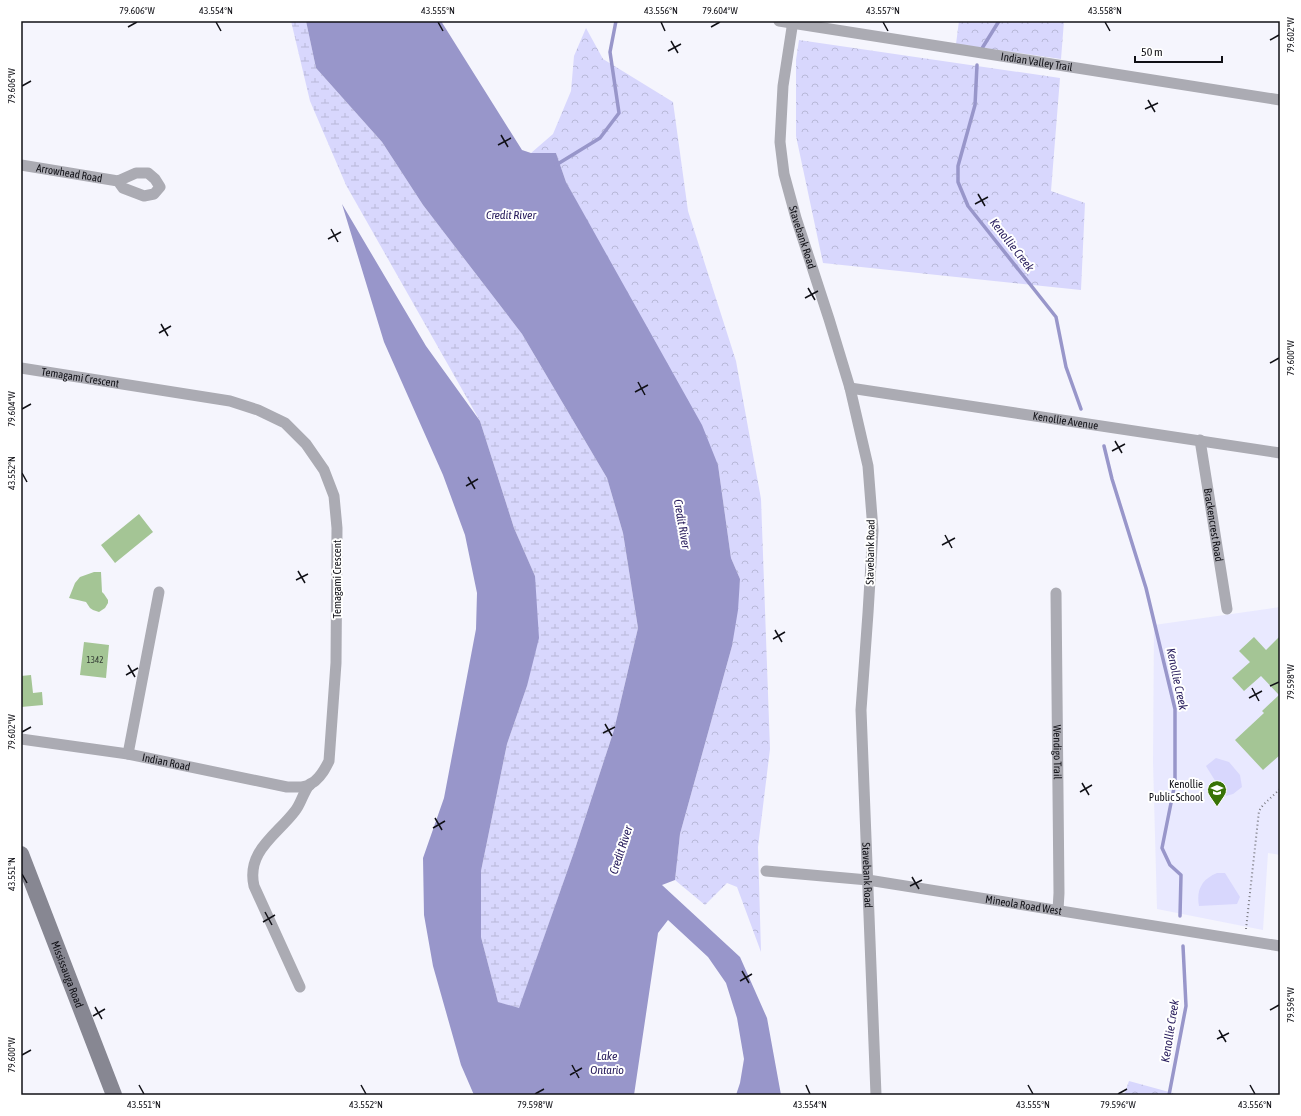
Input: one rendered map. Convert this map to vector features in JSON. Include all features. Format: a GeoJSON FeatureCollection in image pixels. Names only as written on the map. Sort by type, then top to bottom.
{"type":"FeatureCollection","features":[{"type":"Feature","properties":{"kind":"main road","name":"Mississauga Road"},"geometry":{"type":"LineString","coordinates":[[21,854],[114,1095]]}},
{"type":"Feature","properties":{"kind":"street","name":"Indian Valley Trail"},"geometry":{"type":"LineString","coordinates":[[779,21],[1280,100]]}},
{"type":"Feature","properties":{"kind":"street","name":"Stavebank Road"},"geometry":{"type":"LineString","coordinates":[[793,22],[783,86],[780,134],[784,174],[796,218],[850,388],[868,466],[873,530],[861,710],[876,1095]]}},
{"type":"Feature","properties":{"kind":"street","name":"Arrowhead Road"},"geometry":{"type":"LineString","coordinates":[[21,165],[118,181]]}},
{"type":"Feature","properties":{"kind":"street","name":"Temagami Crescent"},"geometry":{"type":"LineString","coordinates":[[21,368],[230,401],[258,410],[285,423],[306,444],[324,470],[334,496],[337,528],[336,664],[328,761],[323,773],[310,785],[296,810],[260,849],[254,866],[253,879],[254,886],[300,987]]}},
{"type":"Feature","properties":{"kind":"street","name":"Kenollie Avenue"},"geometry":{"type":"LineString","coordinates":[[850,388],[1280,453]]}},
{"type":"Feature","properties":{"kind":"street","name":"Brackencrest Road"},"geometry":{"type":"LineString","coordinates":[[1200,440],[1227,609]]}},
{"type":"Feature","properties":{"kind":"street"},"geometry":{"type":"LineString","coordinates":[[128,754],[159,592]]}},
{"type":"Feature","properties":{"kind":"street","name":"Wendigo Trail"},"geometry":{"type":"LineString","coordinates":[[1056,593],[1058,910]]}},
{"type":"Feature","properties":{"kind":"street","name":"Indian Road"},"geometry":{"type":"LineString","coordinates":[[21,739],[128,754],[287,787],[301,787],[310,785]]}},
{"type":"Feature","properties":{"kind":"street","name":"Mineola Road West"},"geometry":{"type":"LineString","coordinates":[[766,871],[868,880],[1280,946]]}},
{"type":"Feature","properties":{"kind":"path"},"geometry":{"type":"LineString","coordinates":[[1246,929],[1258,811],[1280,789]]}},
{"type":"Feature","properties":{"kind":"shaded area","name":"Kenollie Public School"},"geometry":{"type":"Polygon","coordinates":[[[1280,607],[1280,855],[1268,853],[1263,930],[1157,909],[1153,762],[1154,625],[1280,607]]]}},
{"type":"Feature","properties":{"kind":"green space"},"geometry":{"type":"Polygon","coordinates":[[[291,21],[306,21],[316,68],[382,142],[423,205],[522,334],[607,478],[623,533],[638,628],[614,730],[574,852],[519,1009],[498,1002],[481,937],[481,871],[507,744],[527,686],[535,576],[514,528],[480,421],[346,185],[310,101],[291,21]]]}},
{"type":"Feature","properties":{"kind":"green space"},"geometry":{"type":"Polygon","coordinates":[[[959,21],[1064,21],[1061,59],[956,44],[959,21]]]}},
{"type":"Feature","properties":{"kind":"green space"},"geometry":{"type":"Polygon","coordinates":[[[586,28],[603,59],[673,102],[688,211],[736,361],[761,499],[770,749],[758,847],[761,952],[737,887],[727,883],[705,905],[675,880],[680,834],[732,646],[740,579],[731,558],[718,465],[566,182],[556,153],[531,153],[553,134],[571,91],[574,56],[586,28]]]}},
{"type":"Feature","properties":{"kind":"green space"},"geometry":{"type":"Polygon","coordinates":[[[799,40],[1060,78],[1051,191],[1085,203],[1081,290],[823,263],[796,136],[796,60],[799,40]]]}},
{"type":"Feature","properties":{"kind":"green space"},"geometry":{"type":"Polygon","coordinates":[[[1216,758],[1229,762],[1240,775],[1242,787],[1233,794],[1226,796],[1222,792],[1206,766],[1216,758]]]}},
{"type":"Feature","properties":{"kind":"green space"},"geometry":{"type":"Polygon","coordinates":[[[1217,873],[1225,873],[1240,897],[1237,904],[1199,906],[1198,895],[1201,886],[1207,878],[1217,873]]]}},
{"type":"Feature","properties":{"kind":"green space"},"geometry":{"type":"Polygon","coordinates":[[[1129,1081],[1180,1095],[1124,1095],[1129,1081]]]}},
{"type":"Feature","properties":{"kind":"water","name":"Credit River"},"geometry":{"type":"Polygon","coordinates":[[[306,21],[441,21],[522,150],[531,153],[556,153],[566,182],[702,425],[718,465],[731,558],[740,579],[738,610],[732,646],[680,834],[675,880],[662,885],[740,957],[767,1018],[781,1095],[736,1095],[740,1083],[744,1059],[737,1018],[726,983],[708,957],[668,920],[658,933],[634,1095],[474,1095],[461,1065],[433,966],[424,915],[423,858],[444,798],[476,629],[477,593],[465,535],[443,475],[384,342],[342,204],[426,346],[480,421],[514,528],[535,576],[539,638],[527,686],[507,744],[481,871],[481,937],[498,1002],[519,1008],[574,852],[614,730],[638,628],[623,533],[607,478],[522,334],[423,205],[382,142],[316,68],[306,21]]]}},
{"type":"Feature","properties":{"kind":"building"},"geometry":{"type":"Polygon","coordinates":[[[139,514],[153,532],[115,563],[101,545],[139,514]]]}},
{"type":"Feature","properties":{"kind":"building"},"geometry":{"type":"Polygon","coordinates":[[[94,572],[101,572],[102,592],[108,600],[105,608],[99,612],[90,608],[86,602],[69,598],[75,583],[80,577],[94,572]]]}},
{"type":"Feature","properties":{"kind":"building"},"geometry":{"type":"Polygon","coordinates":[[[1280,636],[1280,755],[1263,770],[1235,740],[1264,713],[1262,711],[1279,695],[1261,676],[1244,691],[1232,678],[1250,662],[1239,651],[1254,637],[1266,650],[1280,636]]]}},
{"type":"Feature","properties":{"kind":"building"},"geometry":{"type":"Polygon","coordinates":[[[84,642],[109,645],[106,678],[80,675],[84,642]]]}},
{"type":"Feature","properties":{"kind":"building"},"geometry":{"type":"Polygon","coordinates":[[[31,675],[33,693],[42,692],[43,705],[21,707],[21,676],[31,675]]]}},
{"type":"Feature","properties":{"kind":"waterway"},"geometry":{"type":"LineString","coordinates":[[556,165],[600,138],[619,113],[610,52],[616,21]]}},
{"type":"Feature","properties":{"kind":"waterway","name":"Kenollie Creek"},"geometry":{"type":"LineString","coordinates":[[981,50],[999,21]]}},
{"type":"Feature","properties":{"kind":"waterway","name":"Kenollie Creek"},"geometry":{"type":"LineString","coordinates":[[977,65],[975,105],[958,166],[958,182],[968,206],[1056,317],[1066,367],[1081,409]]}},
{"type":"Feature","properties":{"kind":"waterway","name":"Kenollie Creek"},"geometry":{"type":"LineString","coordinates":[[1104,446],[1112,479],[1146,588],[1175,709],[1175,783],[1162,848],[1170,865],[1181,875],[1180,916]]}},
{"type":"Feature","properties":{"kind":"waterway","name":"Kenollie Creek"},"geometry":{"type":"LineString","coordinates":[[1169,1095],[1186,1006],[1183,946]]}},
{"type":"Feature","properties":{"kind":"place","name":"Kenollie Public School"},"geometry":{"type":"Point","coordinates":[1217,807]}},
{"type":"Feature","properties":{"kind":"water label","name":"Lake Ontario"},"geometry":{"type":"Point","coordinates":[607,1063]}}]}
